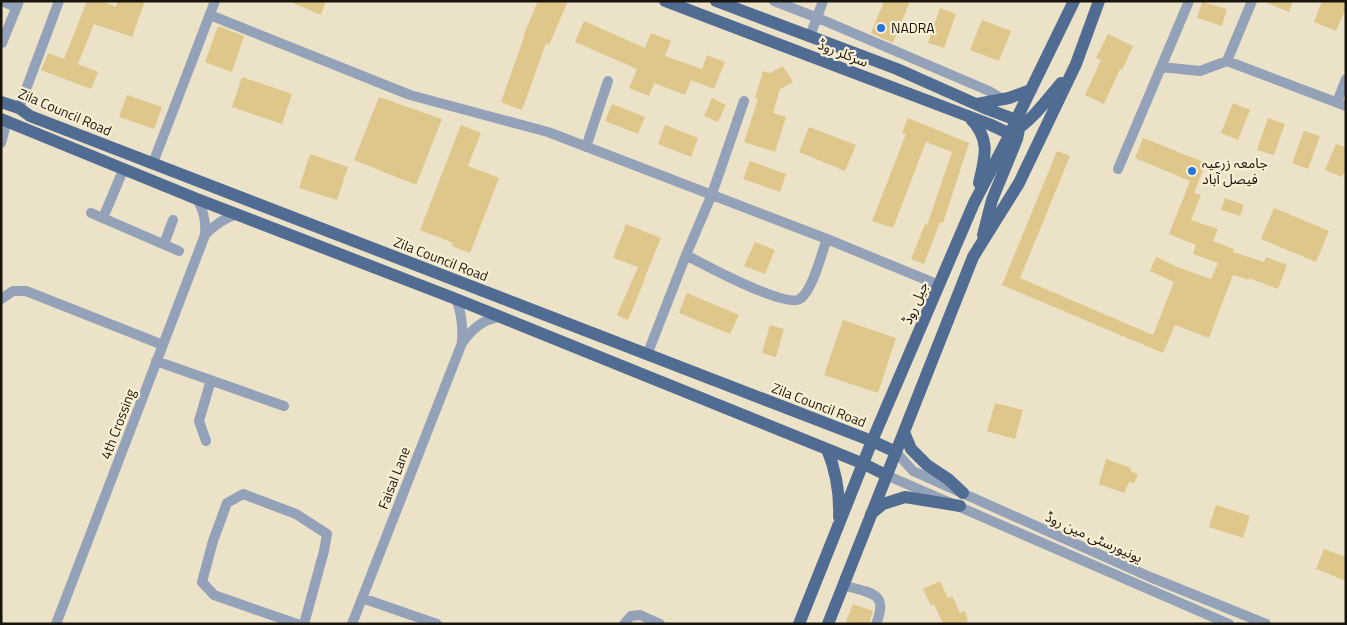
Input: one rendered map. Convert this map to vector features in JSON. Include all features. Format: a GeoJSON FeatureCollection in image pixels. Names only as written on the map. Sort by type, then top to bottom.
{"type":"FeatureCollection","features":[{"type":"Feature","properties":{"kind":"main road","name":"سرکلر روڈ"},"geometry":{"type":"LineString","coordinates":[[665,1],[969,117],[1015,127]]}},
{"type":"Feature","properties":{"kind":"main road","name":"سرکلر روڈ"},"geometry":{"type":"LineString","coordinates":[[716,1],[897,69],[977,104],[1015,127]]}},
{"type":"Feature","properties":{"kind":"main road","name":"جیل روڈ"},"geometry":{"type":"LineString","coordinates":[[800,624],[872,441],[974,203],[1015,127],[1074,1]]}},
{"type":"Feature","properties":{"kind":"main road"},"geometry":{"type":"LineString","coordinates":[[828,624],[973,257],[1019,183],[1076,64],[1099,1]]}},
{"type":"Feature","properties":{"kind":"main road"},"geometry":{"type":"LineString","coordinates":[[981,245],[992,200],[1017,139],[1015,127],[1042,106],[1076,64]]}},
{"type":"Feature","properties":{"kind":"main road"},"geometry":{"type":"LineString","coordinates":[[977,104],[1004,100],[1031,90]]}},
{"type":"Feature","properties":{"kind":"main road","name":"Zila Council Road"},"geometry":{"type":"LineString","coordinates":[[1,102],[19,108],[30,116],[872,441],[896,452]]}},
{"type":"Feature","properties":{"kind":"main road"},"geometry":{"type":"LineString","coordinates":[[969,117],[981,130],[986,154],[974,203]]}},
{"type":"Feature","properties":{"kind":"main road"},"geometry":{"type":"LineString","coordinates":[[4,120],[197,199],[456,299],[864,464],[886,475]]}},
{"type":"Feature","properties":{"kind":"main road"},"geometry":{"type":"LineString","coordinates":[[904,432],[911,449],[927,465],[948,479],[961,500]]}},
{"type":"Feature","properties":{"kind":"main road"},"geometry":{"type":"LineString","coordinates":[[827,449],[835,470],[840,499],[839,526]]}},
{"type":"Feature","properties":{"kind":"main road"},"geometry":{"type":"LineString","coordinates":[[872,514],[883,504],[905,496],[961,500]]}},
{"type":"Feature","properties":{"kind":"street"},"geometry":{"type":"LineString","coordinates":[[1,1],[18,4],[4,29],[2,43]]}},
{"type":"Feature","properties":{"kind":"street"},"geometry":{"type":"LineString","coordinates":[[19,108],[59,1]]}},
{"type":"Feature","properties":{"kind":"street"},"geometry":{"type":"LineString","coordinates":[[153,163],[215,1]]}},
{"type":"Feature","properties":{"kind":"street"},"geometry":{"type":"LineString","coordinates":[[774,1],[989,90],[1004,100]]}},
{"type":"Feature","properties":{"kind":"street"},"geometry":{"type":"LineString","coordinates":[[810,36],[823,1]]}},
{"type":"Feature","properties":{"kind":"street"},"geometry":{"type":"LineString","coordinates":[[1118,168],[1189,1]]}},
{"type":"Feature","properties":{"kind":"street"},"geometry":{"type":"LineString","coordinates":[[1227,61],[1252,1]]}},
{"type":"Feature","properties":{"kind":"street"},"geometry":{"type":"LineString","coordinates":[[210,15],[410,95],[548,132],[712,194],[939,285]]}},
{"type":"Feature","properties":{"kind":"street"},"geometry":{"type":"LineString","coordinates":[[1161,67],[1200,71],[1227,61],[1341,104],[1346,79]]}},
{"type":"Feature","properties":{"kind":"street"},"geometry":{"type":"LineString","coordinates":[[586,147],[608,81]]}},
{"type":"Feature","properties":{"kind":"street"},"geometry":{"type":"LineString","coordinates":[[977,104],[989,90]]}},
{"type":"Feature","properties":{"kind":"street"},"geometry":{"type":"LineString","coordinates":[[647,355],[712,194],[744,101]]}},
{"type":"Feature","properties":{"kind":"street"},"geometry":{"type":"LineString","coordinates":[[1,143],[4,120]]}},
{"type":"Feature","properties":{"kind":"street"},"geometry":{"type":"LineString","coordinates":[[103,218],[124,168]]}},
{"type":"Feature","properties":{"kind":"street","name":"4th Crossing"},"geometry":{"type":"LineString","coordinates":[[56,624],[205,235],[206,222],[203,210],[197,199]]}},
{"type":"Feature","properties":{"kind":"street"},"geometry":{"type":"LineString","coordinates":[[91,213],[179,251]]}},
{"type":"Feature","properties":{"kind":"street","name":"4th Crossing"},"geometry":{"type":"LineString","coordinates":[[205,235],[214,225],[225,218],[238,214]]}},
{"type":"Feature","properties":{"kind":"street"},"geometry":{"type":"LineString","coordinates":[[164,244],[174,220]]}},
{"type":"Feature","properties":{"kind":"street"},"geometry":{"type":"LineString","coordinates":[[686,255],[728,277],[778,298],[794,302],[801,298],[810,286],[827,239]]}},
{"type":"Feature","properties":{"kind":"street"},"geometry":{"type":"LineString","coordinates":[[1,299],[13,291],[26,291],[163,345]]}},
{"type":"Feature","properties":{"kind":"street","name":"Faisal Lane"},"geometry":{"type":"LineString","coordinates":[[456,299],[462,320],[462,342]]}},
{"type":"Feature","properties":{"kind":"street","name":"Faisal Lane"},"geometry":{"type":"LineString","coordinates":[[352,624],[462,342],[479,324],[500,317]]}},
{"type":"Feature","properties":{"kind":"street"},"geometry":{"type":"LineString","coordinates":[[156,361],[284,406]]}},
{"type":"Feature","properties":{"kind":"street"},"geometry":{"type":"LineString","coordinates":[[206,441],[199,420],[211,380]]}},
{"type":"Feature","properties":{"kind":"street","name":"یونیورسٹی مین روڈ"},"geometry":{"type":"LineString","coordinates":[[896,452],[913,471],[961,500],[1229,624]]}},
{"type":"Feature","properties":{"kind":"street","name":"یونیورسٹی مین روڈ"},"geometry":{"type":"LineString","coordinates":[[886,475],[961,500],[1266,624]]}},
{"type":"Feature","properties":{"kind":"street"},"geometry":{"type":"LineString","coordinates":[[297,624],[214,594],[202,582],[213,541],[227,503],[243,494],[296,514],[328,534],[304,624]]}},
{"type":"Feature","properties":{"kind":"street"},"geometry":{"type":"LineString","coordinates":[[1158,592],[1163,582]]}},
{"type":"Feature","properties":{"kind":"street"},"geometry":{"type":"LineString","coordinates":[[843,585],[877,596],[881,601],[882,611],[876,624]]}},
{"type":"Feature","properties":{"kind":"street"},"geometry":{"type":"LineString","coordinates":[[362,598],[437,624]]}},
{"type":"Feature","properties":{"kind":"street"},"geometry":{"type":"LineString","coordinates":[[624,624],[631,616],[640,615],[660,624]]}},
{"type":"Feature","properties":{"kind":"building"},"geometry":{"type":"Polygon","coordinates":[[[87,1],[102,1],[116,7],[118,1],[145,1],[132,37],[94,24],[78,64],[98,72],[91,89],[41,70],[48,53],[64,59],[87,1]]]}},
{"type":"Feature","properties":{"kind":"building"},"geometry":{"type":"Polygon","coordinates":[[[288,1],[326,1],[321,15],[288,1]]]}},
{"type":"Feature","properties":{"kind":"building"},"geometry":{"type":"Polygon","coordinates":[[[538,1],[568,1],[549,45],[546,43],[522,110],[501,102],[524,34],[538,1]]]}},
{"type":"Feature","properties":{"kind":"building"},"geometry":{"type":"Polygon","coordinates":[[[884,1],[910,1],[893,43],[871,33],[884,1]]]}},
{"type":"Feature","properties":{"kind":"building"},"geometry":{"type":"Polygon","coordinates":[[[1263,1],[1293,1],[1289,12],[1263,1]]]}},
{"type":"Feature","properties":{"kind":"building"},"geometry":{"type":"Polygon","coordinates":[[[1322,1],[1346,1],[1346,8],[1336,31],[1314,22],[1322,1]]]}},
{"type":"Feature","properties":{"kind":"building"},"geometry":{"type":"Polygon","coordinates":[[[1202,2],[1227,9],[1222,26],[1197,18],[1202,2]]]}},
{"type":"Feature","properties":{"kind":"building"},"geometry":{"type":"Polygon","coordinates":[[[940,8],[956,14],[944,48],[928,43],[940,8]]]}},
{"type":"Feature","properties":{"kind":"building"},"geometry":{"type":"Polygon","coordinates":[[[982,20],[1011,31],[999,61],[970,50],[982,20]]]}},
{"type":"Feature","properties":{"kind":"building"},"geometry":{"type":"Polygon","coordinates":[[[584,21],[645,48],[651,33],[671,41],[665,56],[702,69],[707,55],[725,62],[714,89],[691,80],[685,95],[654,83],[649,96],[629,88],[637,69],[575,42],[584,21]]]}},
{"type":"Feature","properties":{"kind":"building"},"geometry":{"type":"Polygon","coordinates":[[[218,26],[244,36],[232,72],[205,62],[218,26]]]}},
{"type":"Feature","properties":{"kind":"building"},"geometry":{"type":"Polygon","coordinates":[[[1108,34],[1133,46],[1104,104],[1085,95],[1101,60],[1096,58],[1108,34]]]}},
{"type":"Feature","properties":{"kind":"building"},"geometry":{"type":"Polygon","coordinates":[[[783,66],[793,82],[780,89],[773,113],[786,117],[775,152],[744,142],[758,99],[755,98],[763,71],[770,73],[783,66]]]}},
{"type":"Feature","properties":{"kind":"building"},"geometry":{"type":"Polygon","coordinates":[[[242,77],[292,94],[282,124],[232,107],[242,77]]]}},
{"type":"Feature","properties":{"kind":"building"},"geometry":{"type":"Polygon","coordinates":[[[127,95],[162,107],[154,129],[119,117],[127,95]]]}},
{"type":"Feature","properties":{"kind":"building"},"geometry":{"type":"Polygon","coordinates":[[[379,97],[442,119],[416,185],[354,160],[379,97]]]}},
{"type":"Feature","properties":{"kind":"building"},"geometry":{"type":"Polygon","coordinates":[[[712,98],[726,105],[718,122],[704,116],[712,98]]]}},
{"type":"Feature","properties":{"kind":"building"},"geometry":{"type":"Polygon","coordinates":[[[1233,103],[1250,110],[1238,140],[1221,133],[1233,103]]]}},
{"type":"Feature","properties":{"kind":"building"},"geometry":{"type":"Polygon","coordinates":[[[612,104],[645,117],[638,134],[605,121],[612,104]]]}},
{"type":"Feature","properties":{"kind":"building"},"geometry":{"type":"Polygon","coordinates":[[[908,118],[969,143],[943,223],[940,222],[924,264],[911,259],[925,224],[927,225],[952,152],[926,142],[893,228],[872,221],[906,134],[902,133],[908,118]]]}},
{"type":"Feature","properties":{"kind":"building"},"geometry":{"type":"Polygon","coordinates":[[[1268,118],[1285,124],[1274,155],[1257,150],[1268,118]]]}},
{"type":"Feature","properties":{"kind":"building"},"geometry":{"type":"Polygon","coordinates":[[[461,125],[481,133],[468,166],[499,178],[470,253],[452,246],[453,243],[420,230],[461,125]]]}},
{"type":"Feature","properties":{"kind":"building"},"geometry":{"type":"Polygon","coordinates":[[[665,125],[698,138],[691,157],[658,144],[665,125]]]}},
{"type":"Feature","properties":{"kind":"building"},"geometry":{"type":"Polygon","coordinates":[[[809,127],[856,145],[845,171],[799,152],[809,127]]]}},
{"type":"Feature","properties":{"kind":"building"},"geometry":{"type":"Polygon","coordinates":[[[1304,131],[1320,136],[1308,169],[1292,163],[1304,131]]]}},
{"type":"Feature","properties":{"kind":"building"},"geometry":{"type":"Polygon","coordinates":[[[1143,138],[1206,163],[1194,193],[1201,195],[1191,220],[1218,229],[1213,241],[1234,249],[1233,252],[1264,262],[1266,257],[1287,265],[1278,289],[1249,278],[1249,280],[1233,275],[1209,338],[1175,325],[1163,353],[1002,285],[1057,151],[1070,156],[1020,278],[1153,335],[1174,282],[1150,271],[1156,257],[1211,279],[1218,263],[1193,254],[1196,245],[1169,234],[1190,181],[1135,158],[1143,138]]]}},
{"type":"Feature","properties":{"kind":"building"},"geometry":{"type":"Polygon","coordinates":[[[1336,144],[1346,147],[1346,168],[1342,177],[1325,170],[1336,144]]]}},
{"type":"Feature","properties":{"kind":"building"},"geometry":{"type":"Polygon","coordinates":[[[310,154],[348,167],[337,200],[299,188],[310,154]]]}},
{"type":"Feature","properties":{"kind":"building"},"geometry":{"type":"Polygon","coordinates":[[[750,161],[786,174],[780,192],[743,179],[750,161]]]}},
{"type":"Feature","properties":{"kind":"building"},"geometry":{"type":"Polygon","coordinates":[[[1225,198],[1244,205],[1240,216],[1221,210],[1225,198]]]}},
{"type":"Feature","properties":{"kind":"building"},"geometry":{"type":"Polygon","coordinates":[[[1274,208],[1329,231],[1316,262],[1261,239],[1274,208]]]}},
{"type":"Feature","properties":{"kind":"building"},"geometry":{"type":"Polygon","coordinates":[[[626,224],[661,238],[628,320],[617,315],[638,267],[613,258],[626,224]]]}},
{"type":"Feature","properties":{"kind":"building"},"geometry":{"type":"Polygon","coordinates":[[[755,242],[775,250],[765,274],[744,266],[755,242]]]}},
{"type":"Feature","properties":{"kind":"building"},"geometry":{"type":"Polygon","coordinates":[[[687,293],[739,315],[730,334],[679,313],[687,293]]]}},
{"type":"Feature","properties":{"kind":"building"},"geometry":{"type":"Polygon","coordinates":[[[843,320],[896,338],[878,393],[824,375],[843,320]]]}},
{"type":"Feature","properties":{"kind":"building"},"geometry":{"type":"Polygon","coordinates":[[[770,325],[784,329],[776,357],[762,353],[770,325]]]}},
{"type":"Feature","properties":{"kind":"building"},"geometry":{"type":"Polygon","coordinates":[[[995,403],[1023,410],[1015,439],[987,431],[995,403]]]}},
{"type":"Feature","properties":{"kind":"building"},"geometry":{"type":"Polygon","coordinates":[[[1106,459],[1131,468],[1130,471],[1138,474],[1134,483],[1129,482],[1124,493],[1099,484],[1106,459]]]}},
{"type":"Feature","properties":{"kind":"building"},"geometry":{"type":"Polygon","coordinates":[[[1216,505],[1250,516],[1243,538],[1209,527],[1216,505]]]}},
{"type":"Feature","properties":{"kind":"building"},"geometry":{"type":"Polygon","coordinates":[[[1324,549],[1346,557],[1346,581],[1316,569],[1324,549]]]}},
{"type":"Feature","properties":{"kind":"building"},"geometry":{"type":"Polygon","coordinates":[[[940,581],[948,598],[952,596],[960,613],[965,611],[968,621],[960,624],[943,624],[934,604],[931,606],[923,589],[940,581]]]}},
{"type":"Feature","properties":{"kind":"building"},"geometry":{"type":"Polygon","coordinates":[[[853,604],[873,611],[869,624],[845,624],[853,604]]]}},
{"type":"Feature","properties":{"kind":"place","name":"NADRA"},"geometry":{"type":"Point","coordinates":[881,28]}},
{"type":"Feature","properties":{"kind":"place","name":"جامعہ زرعیہ فیصل آباد"},"geometry":{"type":"Point","coordinates":[1192,171]}}]}
